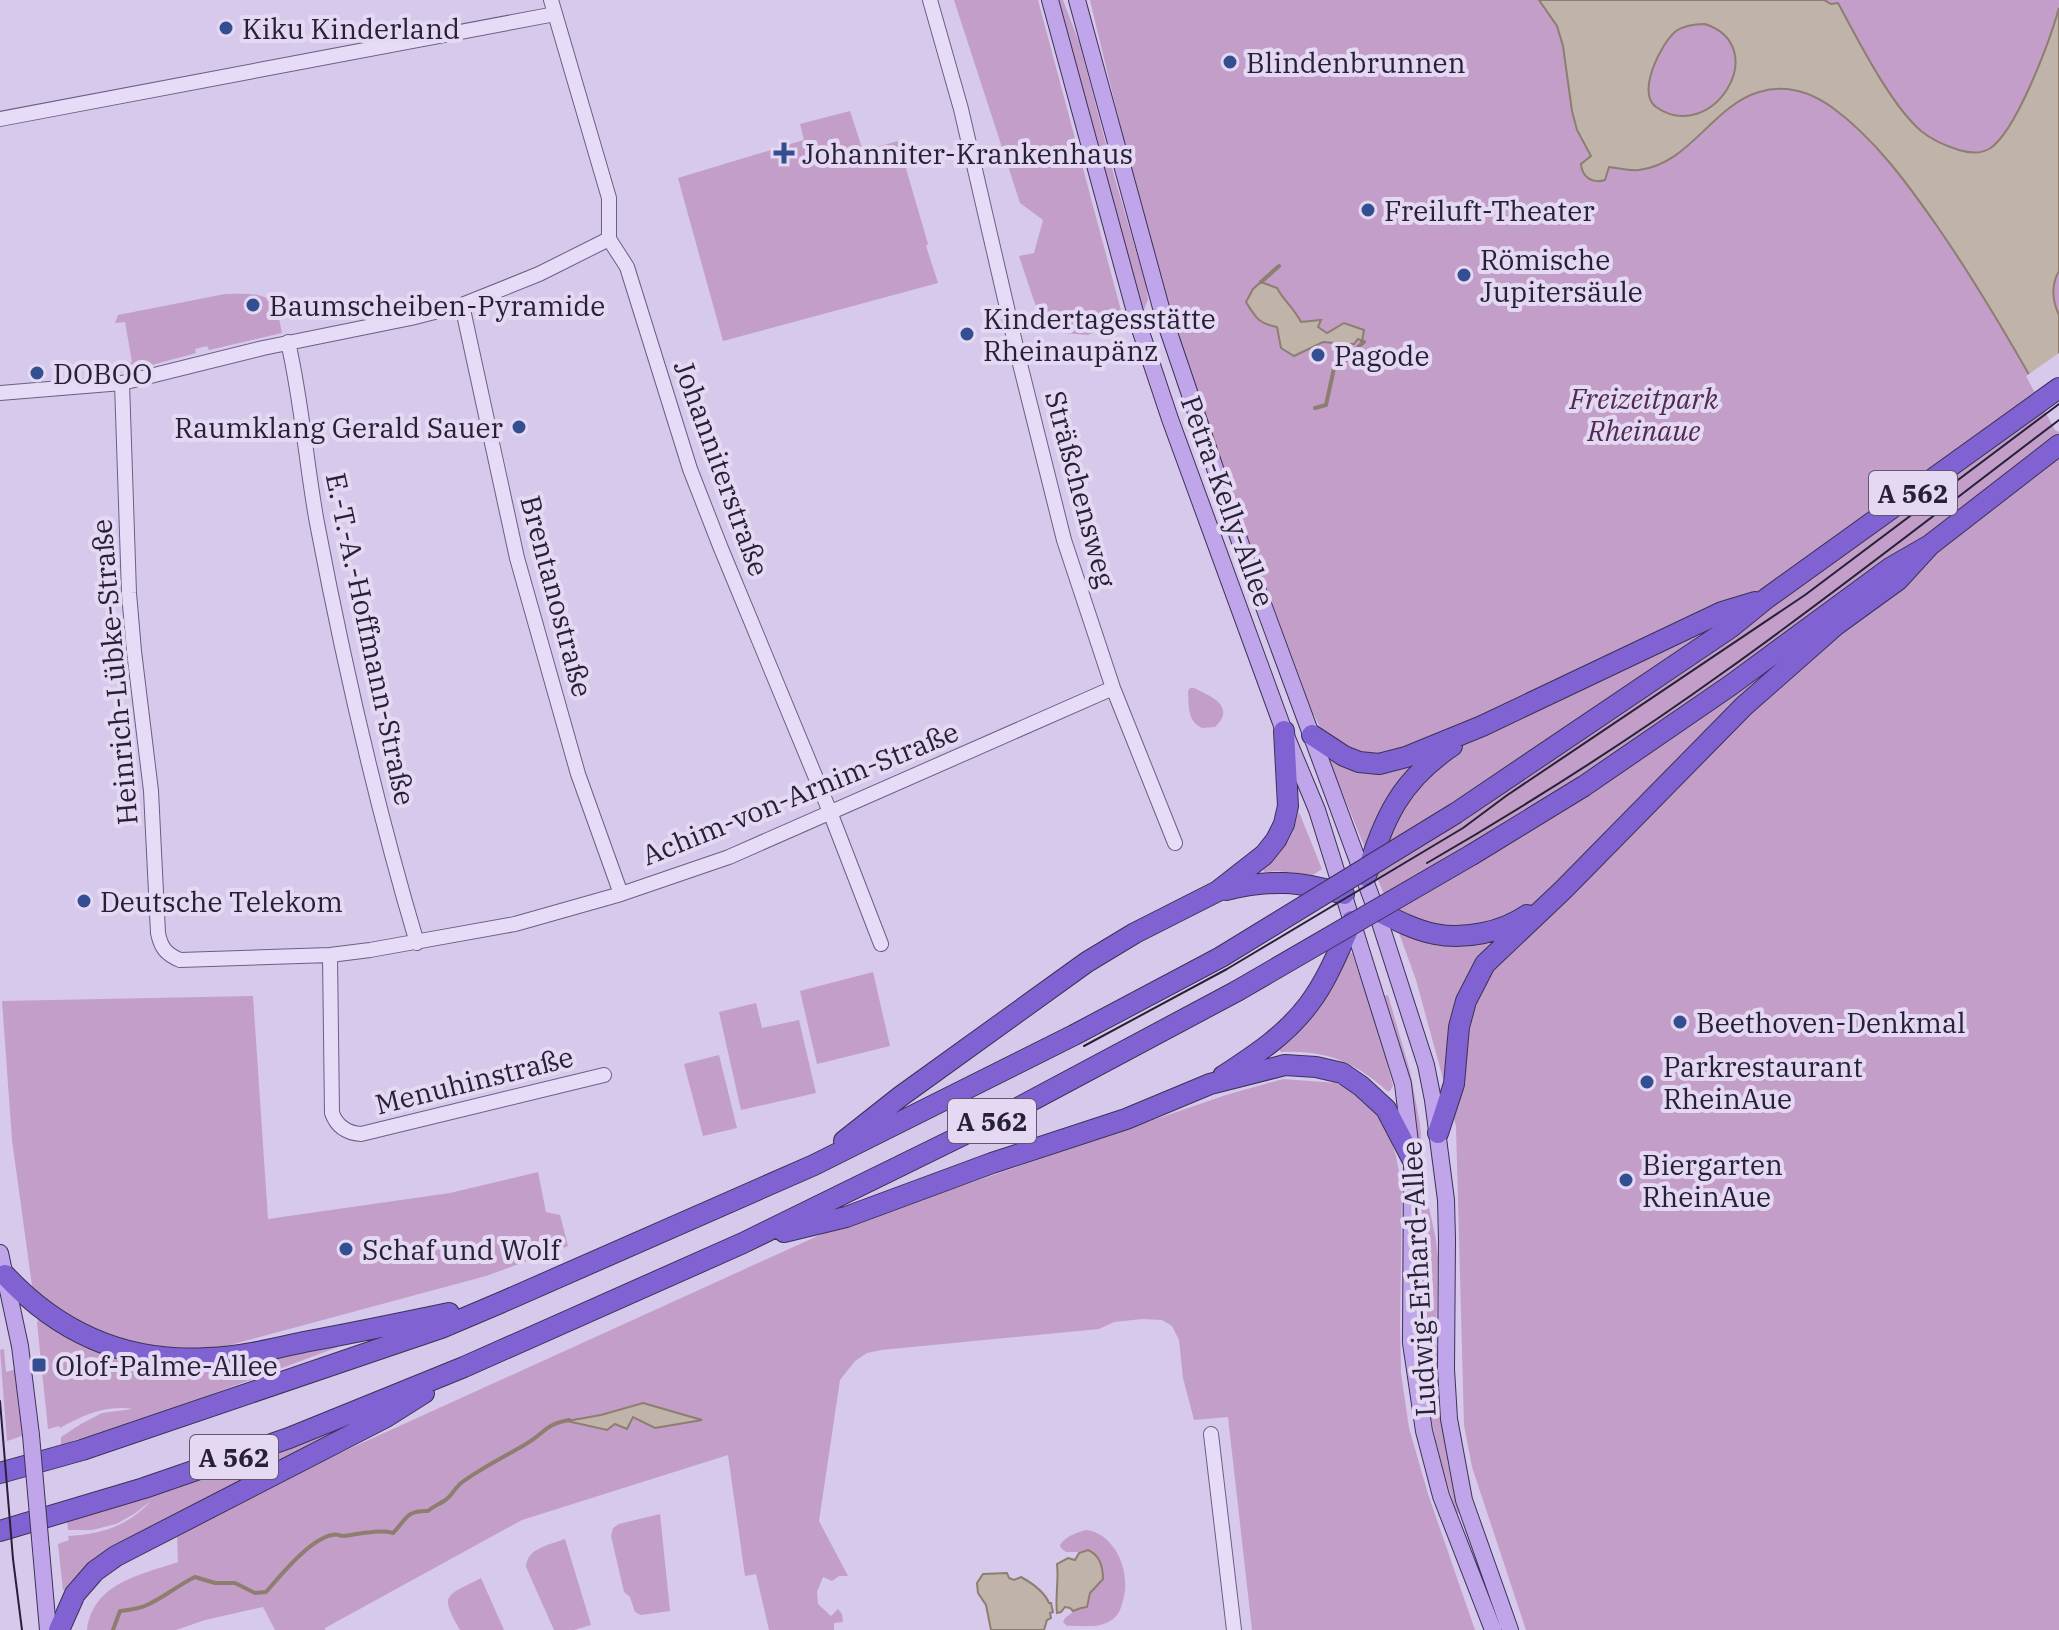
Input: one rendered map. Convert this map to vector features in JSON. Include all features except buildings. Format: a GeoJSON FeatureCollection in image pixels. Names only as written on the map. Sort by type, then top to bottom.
{"type":"FeatureCollection","features":[{"type":"Feature","properties":{"kind":"highway","name":"A 562"},"geometry":{"type":"LineString","coordinates":[[0,1473],[82,1450],[441,1328],[814,1165],[1074,1035],[1221,957],[1456,813],[1706,645],[2059,388]]}},
{"type":"Feature","properties":{"kind":"highway","name":"A 562"},"geometry":{"type":"LineString","coordinates":[[0,1531],[144,1488],[289,1438],[464,1367],[743,1243],[1014,1110],[1237,991],[1584,786],[1731,685],[1890,568],[1930,545],[2059,445]]}},
{"type":"Feature","properties":{"kind":"highway"},"geometry":{"type":"LineString","coordinates":[[1438,1133],[1454,1084],[1459,1027],[1466,1001],[1485,964],[1563,890],[1744,706],[1836,625],[1898,580],[1930,545]]}},
{"type":"Feature","properties":{"kind":"highway"},"geometry":{"type":"LineString","coordinates":[[1312,735],[1359,762],[1379,764],[1406,757],[1482,726],[1722,612],[1767,598]]}},
{"type":"Feature","properties":{"kind":"highway"},"geometry":{"type":"LineString","coordinates":[[1365,879],[1380,833],[1403,790],[1424,766],[1482,726]]}},
{"type":"Feature","properties":{"kind":"highway"},"geometry":{"type":"LineString","coordinates":[[814,1165],[901,1096],[1087,962],[1135,933],[1218,891],[1264,855],[1284,824],[1288,806],[1284,731]]}},
{"type":"Feature","properties":{"kind":"highway"},"geometry":{"type":"LineString","coordinates":[[1218,891],[1255,883],[1312,885],[1408,926],[1435,934],[1467,935],[1517,922],[1563,890]]}},
{"type":"Feature","properties":{"kind":"highway"},"geometry":{"type":"LineString","coordinates":[[1210,1084],[1261,1051],[1287,1030],[1310,1004],[1331,968],[1357,906]]}},
{"type":"Feature","properties":{"kind":"highway"},"geometry":{"type":"LineString","coordinates":[[743,1243],[846,1217],[992,1163],[1126,1119],[1210,1084],[1285,1065],[1342,1073],[1361,1086],[1386,1109],[1412,1159]]}},
{"type":"Feature","properties":{"kind":"highway"},"geometry":{"type":"LineString","coordinates":[[5,1275],[39,1308],[91,1339],[135,1353],[184,1359],[280,1347],[500,1303]]}},
{"type":"Feature","properties":{"kind":"highway"},"geometry":{"type":"LineString","coordinates":[[59,1630],[75,1594],[95,1571],[116,1556],[386,1417],[464,1367]]}},
{"type":"Feature","properties":{"kind":"main road","name":"Petra-Kelly-Allee"},"geometry":{"type":"LineString","coordinates":[[1050,0],[1138,323],[1170,419],[1284,731],[1357,906]]}},
{"type":"Feature","properties":{"kind":"main road","name":"Petra-Kelly-Allee"},"geometry":{"type":"LineString","coordinates":[[1077,0],[1163,315],[1240,542],[1365,879]]}},
{"type":"Feature","properties":{"kind":"main road","name":"Ludwig-Erhard-Allee"},"geometry":{"type":"LineString","coordinates":[[1365,879],[1357,906],[1403,1084],[1412,1159],[1411,1343],[1424,1431],[1441,1496],[1493,1630]]}},
{"type":"Feature","properties":{"kind":"main road","name":"Ludwig-Erhard-Allee"},"geometry":{"type":"LineString","coordinates":[[1357,906],[1426,1065],[1438,1133],[1446,1213],[1449,1419],[1464,1500],[1510,1630]]}},
{"type":"Feature","properties":{"kind":"main road"},"geometry":{"type":"LineString","coordinates":[[0,1253],[20,1346],[48,1630]]}},
{"type":"Feature","properties":{"kind":"street","name":"Sträßchensweg"},"geometry":{"type":"LineString","coordinates":[[930,0],[961,109],[1060,526],[1113,688],[1175,843]]}},
{"type":"Feature","properties":{"kind":"street"},"geometry":{"type":"LineString","coordinates":[[0,119],[553,7],[609,198],[609,239],[539,274],[462,305],[288,342],[122,383],[0,393]]}},
{"type":"Feature","properties":{"kind":"street","name":"Johanniterstraße"},"geometry":{"type":"LineString","coordinates":[[609,239],[627,267],[690,469],[881,944]]}},
{"type":"Feature","properties":{"kind":"street","name":"Brentanostraße"},"geometry":{"type":"LineString","coordinates":[[462,305],[517,558],[578,774],[621,894]]}},
{"type":"Feature","properties":{"kind":"street","name":"E.-T.-A.-Hoffmann-Straße"},"geometry":{"type":"LineString","coordinates":[[288,342],[310,485],[339,639],[372,781],[417,943]]}},
{"type":"Feature","properties":{"kind":"street","name":"Heinrich-Lübke-Straße"},"geometry":{"type":"LineString","coordinates":[[122,383],[129,593],[151,791],[158,933],[167,955]]}},
{"type":"Feature","properties":{"kind":"street","name":"Achim-von-Arnim-Straße"},"geometry":{"type":"LineString","coordinates":[[167,955],[180,960],[330,955],[417,943],[515,924],[621,894],[729,857],[1113,688]]}},
{"type":"Feature","properties":{"kind":"street","name":"Menuhinstraße"},"geometry":{"type":"LineString","coordinates":[[330,955],[332,1113],[338,1125],[348,1131],[361,1134],[604,1075]]}},
{"type":"Feature","properties":{"kind":"street"},"geometry":{"type":"LineString","coordinates":[[1211,1434],[1234,1630]]}},
{"type":"Feature","properties":{"kind":"green space"},"geometry":{"type":"Polygon","coordinates":[[[954,0],[1038,0],[1123,318],[1088,335],[1063,333],[1043,322],[1034,301],[1019,256],[1034,253],[1043,220],[1020,203],[954,0]]]}},
{"type":"Feature","properties":{"kind":"green space"},"geometry":{"type":"Polygon","coordinates":[[[1056,0],[1063,0],[1080,45],[1146,285],[1148,300],[1144,310],[1066,27],[1056,0]]]}},
{"type":"Feature","properties":{"kind":"green space","name":"Freizeitpark Rheinaue"},"geometry":{"type":"Polygon","coordinates":[[[1090,0],[2059,0],[2059,1630],[1526,1630],[1472,1467],[1464,1425],[1456,1126],[1416,980],[1331,765],[1321,729],[1213,442],[1183,351],[1157,264],[1090,0]]]}},
{"type":"Feature","properties":{"kind":"green space"},"geometry":{"type":"Polygon","coordinates":[[[850,111],[863,151],[898,141],[938,283],[723,341],[678,178],[804,140],[800,124],[850,111]]]}},
{"type":"Feature","properties":{"kind":"green space"},"geometry":{"type":"Polygon","coordinates":[[[225,294],[253,294],[267,298],[277,310],[282,333],[209,350],[207,346],[195,349],[196,353],[133,370],[124,368],[123,365],[132,362],[125,322],[115,323],[118,315],[225,294]]]}},
{"type":"Feature","properties":{"kind":"green space"},"geometry":{"type":"Polygon","coordinates":[[[1190,688],[1219,703],[1223,713],[1215,727],[1202,728],[1191,717],[1190,688]]]}},
{"type":"Feature","properties":{"kind":"green space"},"geometry":{"type":"Polygon","coordinates":[[[1299,812],[1322,869],[1311,876],[1264,872],[1263,869],[1290,836],[1299,812]]]}},
{"type":"Feature","properties":{"kind":"green space"},"geometry":{"type":"Polygon","coordinates":[[[1346,951],[1352,953],[1380,1036],[1393,1086],[1390,1091],[1363,1072],[1338,1060],[1311,1053],[1281,1052],[1279,1049],[1307,1020],[1346,951]]]}},
{"type":"Feature","properties":{"kind":"green space"},"geometry":{"type":"Polygon","coordinates":[[[873,972],[890,1046],[817,1064],[800,991],[873,972]]]}},
{"type":"Feature","properties":{"kind":"green space"},"geometry":{"type":"Polygon","coordinates":[[[1388,995],[1410,1071],[1420,1124],[1425,1188],[1436,1240],[1440,1407],[1457,1514],[1435,1437],[1425,1385],[1419,1304],[1420,1189],[1416,1120],[1399,1042],[1385,996],[1388,995]]]}},
{"type":"Feature","properties":{"kind":"green space"},"geometry":{"type":"Polygon","coordinates":[[[253,996],[268,1219],[450,1193],[538,1172],[546,1212],[560,1215],[568,1246],[486,1276],[215,1349],[156,1346],[107,1337],[68,1317],[33,1293],[12,1140],[2,1001],[253,996]]]}},
{"type":"Feature","properties":{"kind":"green space"},"geometry":{"type":"Polygon","coordinates":[[[756,1003],[762,1028],[799,1020],[816,1093],[741,1110],[719,1012],[756,1003]]]}},
{"type":"Feature","properties":{"kind":"green space"},"geometry":{"type":"Polygon","coordinates":[[[719,1055],[737,1128],[703,1136],[684,1064],[719,1055]]]}},
{"type":"Feature","properties":{"kind":"green space"},"geometry":{"type":"Polygon","coordinates":[[[1283,1079],[1336,1083],[1377,1111],[1388,1131],[1402,1188],[1401,1373],[1409,1428],[1428,1494],[1475,1630],[1252,1630],[1228,1417],[1194,1420],[1183,1378],[1179,1340],[1172,1326],[1162,1320],[1142,1319],[1114,1322],[1099,1329],[881,1350],[867,1353],[855,1361],[840,1380],[819,1521],[848,1576],[839,1576],[832,1581],[823,1577],[817,1592],[818,1604],[831,1616],[838,1609],[842,1614],[843,1622],[834,1623],[834,1630],[769,1630],[756,1574],[745,1576],[728,1455],[522,1520],[325,1630],[275,1630],[263,1607],[176,1630],[87,1630],[98,1601],[108,1591],[134,1577],[178,1562],[177,1535],[318,1463],[822,1234],[1226,1095],[1283,1079]]]}},
{"type":"Feature","properties":{"kind":"green space"},"geometry":{"type":"Polygon","coordinates":[[[38,1320],[111,1354],[337,1344],[338,1347],[202,1398],[61,1445],[61,1437],[102,1413],[133,1409],[104,1410],[60,1428],[48,1429],[38,1320]]]}},
{"type":"Feature","properties":{"kind":"green space"},"geometry":{"type":"Polygon","coordinates":[[[4,1349],[6,1372],[16,1369],[25,1435],[7,1441],[0,1350],[4,1349]]]}},
{"type":"Feature","properties":{"kind":"green space"},"geometry":{"type":"Polygon","coordinates":[[[381,1411],[63,1590],[58,1544],[69,1540],[68,1536],[103,1531],[124,1523],[151,1501],[116,1524],[92,1530],[68,1530],[67,1521],[381,1411]]]}},
{"type":"Feature","properties":{"kind":"green space"},"geometry":{"type":"Polygon","coordinates":[[[660,1514],[670,1611],[641,1615],[635,1612],[630,1597],[624,1592],[611,1536],[613,1528],[619,1524],[660,1514]]]}},
{"type":"Feature","properties":{"kind":"green space"},"geometry":{"type":"Polygon","coordinates":[[[1087,1530],[1097,1533],[1114,1547],[1125,1579],[1123,1600],[1117,1615],[1105,1623],[1067,1626],[1063,1622],[1065,1618],[1089,1600],[1090,1593],[1103,1579],[1102,1568],[1086,1552],[1066,1552],[1060,1545],[1072,1535],[1087,1530]]]}},
{"type":"Feature","properties":{"kind":"green space"},"geometry":{"type":"Polygon","coordinates":[[[565,1539],[591,1625],[574,1630],[554,1630],[526,1567],[535,1551],[565,1539]]]}},
{"type":"Feature","properties":{"kind":"green space"},"geometry":{"type":"Polygon","coordinates":[[[481,1578],[504,1630],[460,1630],[449,1609],[448,1602],[454,1593],[481,1578]]]}},
{"type":"Feature","properties":{"kind":"shaded area"},"geometry":{"type":"Polygon","coordinates":[[[1539,0],[1824,0],[1831,4],[1838,3],[1875,71],[1909,119],[1921,131],[1944,145],[1982,152],[1999,140],[2021,106],[2059,8],[2059,271],[2053,293],[2059,315],[2059,428],[2001,326],[1937,226],[1890,162],[1848,120],[1825,102],[1807,94],[1788,89],[1759,92],[1728,109],[1687,146],[1657,166],[1639,170],[1609,167],[1605,180],[1592,180],[1582,169],[1581,164],[1591,156],[1577,130],[1572,111],[1563,46],[1557,26],[1539,0]],[[1701,24],[1683,27],[1670,37],[1658,57],[1650,80],[1651,100],[1656,107],[1677,116],[1697,114],[1714,104],[1727,89],[1735,71],[1734,52],[1725,36],[1701,24]]]}},
{"type":"Feature","properties":{"kind":"shaded area"},"geometry":{"type":"Polygon","coordinates":[[[1261,282],[1277,288],[1301,322],[1321,320],[1318,327],[1327,333],[1344,323],[1364,330],[1362,341],[1358,339],[1354,344],[1347,344],[1340,358],[1336,359],[1334,343],[1323,342],[1294,356],[1281,348],[1277,327],[1258,319],[1246,302],[1261,282]]]}},
{"type":"Feature","properties":{"kind":"shaded area"},"geometry":{"type":"Polygon","coordinates":[[[643,1403],[702,1420],[655,1428],[633,1417],[627,1429],[615,1424],[607,1430],[567,1421],[601,1415],[643,1403]]]}},
{"type":"Feature","properties":{"kind":"shaded area"},"geometry":{"type":"Polygon","coordinates":[[[1088,1550],[1100,1562],[1103,1579],[1090,1593],[1087,1607],[1073,1611],[1065,1607],[1057,1613],[1057,1564],[1068,1558],[1075,1560],[1079,1553],[1088,1550]]]}},
{"type":"Feature","properties":{"kind":"shaded area"},"geometry":{"type":"Polygon","coordinates":[[[1007,1573],[1009,1578],[1014,1580],[1021,1577],[1029,1582],[1051,1603],[1053,1612],[1044,1630],[991,1630],[977,1583],[983,1574],[1007,1573]]]}},
{"type":"Feature","properties":{"kind":"pier"},"geometry":{"type":"Polygon","coordinates":[[[2059,353],[2059,432],[2055,430],[2026,376],[2059,353]]]}},
{"type":"Feature","properties":{"kind":"waterway"},"geometry":{"type":"LineString","coordinates":[[1261,282],[1279,266]]}},
{"type":"Feature","properties":{"kind":"waterway"},"geometry":{"type":"LineString","coordinates":[[1334,368],[1355,356],[1362,341]]}},
{"type":"Feature","properties":{"kind":"waterway"},"geometry":{"type":"LineString","coordinates":[[1315,408],[1326,405],[1336,359]]}},
{"type":"Feature","properties":{"kind":"waterway"},"geometry":{"type":"LineString","coordinates":[[113,1630],[120,1611],[147,1605],[195,1577],[215,1583],[235,1583],[255,1593],[266,1592],[314,1543],[336,1534],[393,1533],[411,1514],[428,1511],[476,1472],[533,1440],[549,1427],[569,1420]]}},
{"type":"Feature","properties":{"kind":"tram line"},"geometry":{"type":"LineString","coordinates":[[1084,1046],[1227,969],[1463,828],[1805,595],[2059,404]]}},
{"type":"Feature","properties":{"kind":"tram line"},"geometry":{"type":"LineString","coordinates":[[1427,863],[1578,771],[1688,698],[2059,420]]}},
{"type":"Feature","properties":{"kind":"tram line"},"geometry":{"type":"LineString","coordinates":[[0,1401],[22,1630]]}},
{"type":"Feature","properties":{"kind":"place","name":"Kiku Kinderland"},"geometry":{"type":"Point","coordinates":[226,28]}},
{"type":"Feature","properties":{"kind":"place","name":"Blindenbrunnen"},"geometry":{"type":"Point","coordinates":[1230,62]}},
{"type":"Feature","properties":{"kind":"place","name":"Johanniter-Krankenhaus"},"geometry":{"type":"Point","coordinates":[784,153]}},
{"type":"Feature","properties":{"kind":"place","name":"Freiluft-Theater"},"geometry":{"type":"Point","coordinates":[1368,210]}},
{"type":"Feature","properties":{"kind":"place","name":"Römische Jupitersäule"},"geometry":{"type":"Point","coordinates":[1464,275]}},
{"type":"Feature","properties":{"kind":"place","name":"Baumscheiben-Pyramide"},"geometry":{"type":"Point","coordinates":[253,305]}},
{"type":"Feature","properties":{"kind":"place","name":"Kindertagesstätte Rheinaupänz"},"geometry":{"type":"Point","coordinates":[967,334]}},
{"type":"Feature","properties":{"kind":"place","name":"Pagode"},"geometry":{"type":"Point","coordinates":[1318,355]}},
{"type":"Feature","properties":{"kind":"place","name":"DOBOO"},"geometry":{"type":"Point","coordinates":[37,373]}},
{"type":"Feature","properties":{"kind":"place","name":"Raumklang Gerald Sauer"},"geometry":{"type":"Point","coordinates":[519,427]}},
{"type":"Feature","properties":{"kind":"place","name":"Deutsche Telekom"},"geometry":{"type":"Point","coordinates":[84,901]}},
{"type":"Feature","properties":{"kind":"place","name":"Beethoven-Denkmal"},"geometry":{"type":"Point","coordinates":[1680,1022]}},
{"type":"Feature","properties":{"kind":"place","name":"Parkrestaurant RheinAue"},"geometry":{"type":"Point","coordinates":[1647,1082]}},
{"type":"Feature","properties":{"kind":"place","name":"Biergarten RheinAue"},"geometry":{"type":"Point","coordinates":[1626,1180]}},
{"type":"Feature","properties":{"kind":"place","name":"Schaf und Wolf"},"geometry":{"type":"Point","coordinates":[346,1249]}},
{"type":"Feature","properties":{"kind":"place","name":"Olof-Palme-Allee"},"geometry":{"type":"Point","coordinates":[39,1365]}}]}
